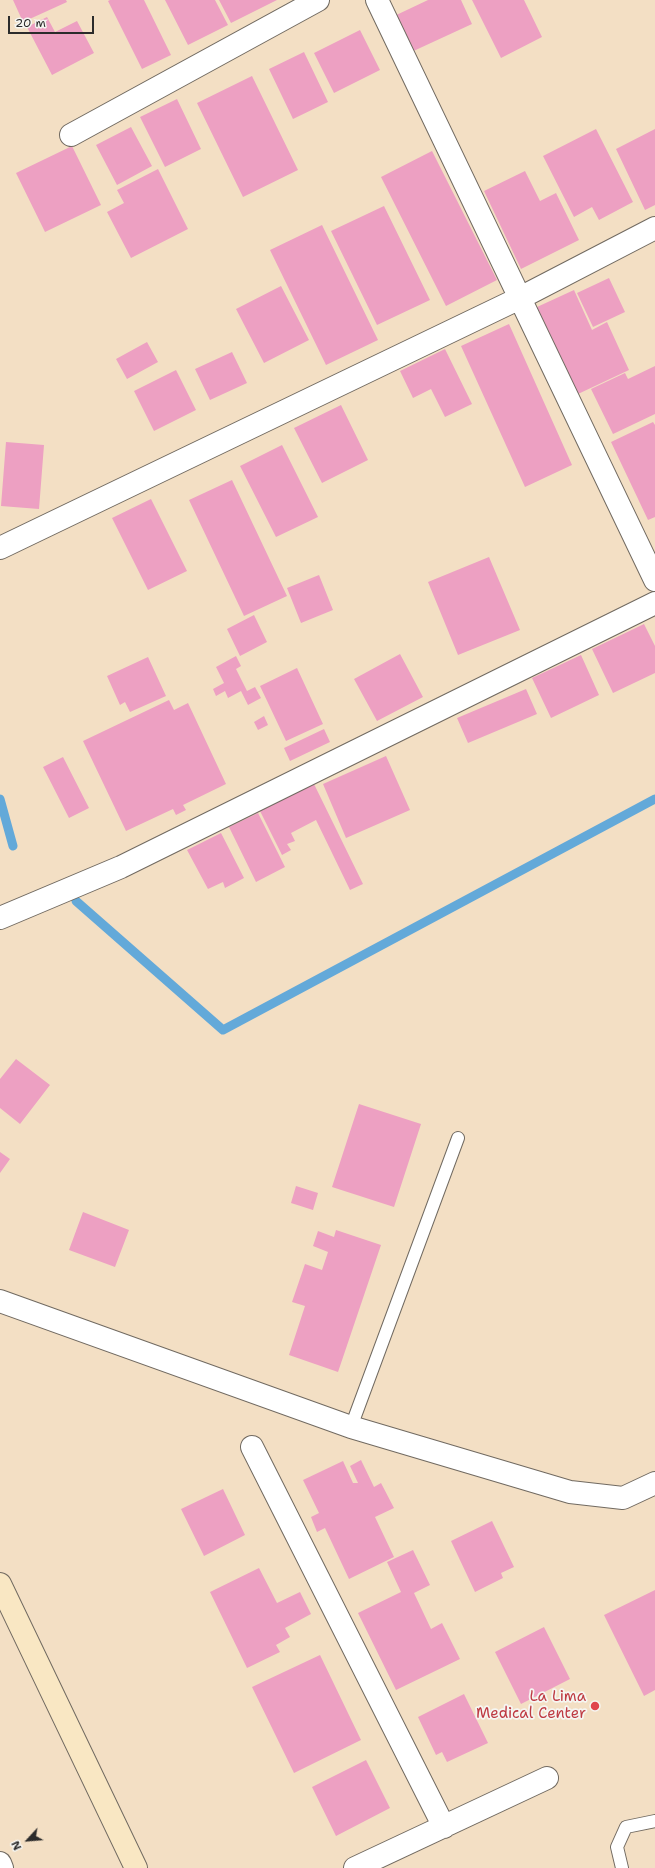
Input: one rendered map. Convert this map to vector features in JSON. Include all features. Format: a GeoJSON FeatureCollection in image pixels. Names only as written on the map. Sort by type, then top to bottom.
{"type":"FeatureCollection","features":[{"type":"Feature","properties":{"kind":"street"},"geometry":{"type":"LineString","coordinates":[[71,135],[318,0]]}},
{"type":"Feature","properties":{"kind":"street"},"geometry":{"type":"LineString","coordinates":[[377,0],[655,580]]}},
{"type":"Feature","properties":{"kind":"street"},"geometry":{"type":"LineString","coordinates":[[0,548],[520,298],[655,228]]}},
{"type":"Feature","properties":{"kind":"street"},"geometry":{"type":"LineString","coordinates":[[0,918],[122,868],[655,603]]}},
{"type":"Feature","properties":{"kind":"street"},"geometry":{"type":"LineString","coordinates":[[0,1301],[351,1426],[570,1492],[623,1498],[655,1483]]}},
{"type":"Feature","properties":{"kind":"street"},"geometry":{"type":"LineString","coordinates":[[252,1447],[444,1827]]}},
{"type":"Feature","properties":{"kind":"street"},"geometry":{"type":"LineString","coordinates":[[0,1584],[136,1868]]}},
{"type":"Feature","properties":{"kind":"street"},"geometry":{"type":"LineString","coordinates":[[355,1868],[547,1778]]}},
{"type":"Feature","properties":{"kind":"street"},"geometry":{"type":"LineString","coordinates":[[0,1863],[2,1868]]}},
{"type":"Feature","properties":{"kind":"lane"},"geometry":{"type":"LineString","coordinates":[[351,1426],[458,1138]]}},
{"type":"Feature","properties":{"kind":"lane"},"geometry":{"type":"LineString","coordinates":[[622,1868],[617,1847],[626,1827],[655,1821]]}},
{"type":"Feature","properties":{"kind":"building"},"geometry":{"type":"Polygon","coordinates":[[[13,0],[66,0],[67,2],[23,22],[13,0]]]}},
{"type":"Feature","properties":{"kind":"building"},"geometry":{"type":"Polygon","coordinates":[[[144,0],[171,55],[142,69],[108,1],[144,0]]]}},
{"type":"Feature","properties":{"kind":"building"},"geometry":{"type":"Polygon","coordinates":[[[165,0],[215,0],[228,25],[188,45],[165,0]]]}},
{"type":"Feature","properties":{"kind":"building"},"geometry":{"type":"Polygon","coordinates":[[[219,0],[277,0],[231,23],[219,0]]]}},
{"type":"Feature","properties":{"kind":"building"},"geometry":{"type":"Polygon","coordinates":[[[428,0],[461,0],[472,24],[407,54],[390,18],[428,0]]]}},
{"type":"Feature","properties":{"kind":"building"},"geometry":{"type":"Polygon","coordinates":[[[472,0],[524,0],[542,37],[501,58],[472,0]]]}},
{"type":"Feature","properties":{"kind":"building"},"geometry":{"type":"Polygon","coordinates":[[[47,17],[55,32],[77,21],[94,53],[52,75],[27,27],[47,17]]]}},
{"type":"Feature","properties":{"kind":"building"},"geometry":{"type":"Polygon","coordinates":[[[360,30],[380,70],[334,93],[314,53],[360,30]]]}},
{"type":"Feature","properties":{"kind":"building"},"geometry":{"type":"Polygon","coordinates":[[[304,52],[328,102],[293,119],[269,69],[304,52]]]}},
{"type":"Feature","properties":{"kind":"building"},"geometry":{"type":"Polygon","coordinates":[[[252,76],[298,170],[243,197],[197,103],[252,76]]]}},
{"type":"Feature","properties":{"kind":"building"},"geometry":{"type":"Polygon","coordinates":[[[177,99],[201,149],[165,167],[140,117],[177,99]]]}},
{"type":"Feature","properties":{"kind":"building"},"geometry":{"type":"Polygon","coordinates":[[[131,127],[152,166],[117,185],[96,145],[131,127]]]}},
{"type":"Feature","properties":{"kind":"building"},"geometry":{"type":"Polygon","coordinates":[[[596,129],[633,202],[599,220],[592,207],[574,217],[543,156],[596,129]]]}},
{"type":"Feature","properties":{"kind":"building"},"geometry":{"type":"Polygon","coordinates":[[[655,129],[655,205],[645,210],[616,149],[655,129]]]}},
{"type":"Feature","properties":{"kind":"building"},"geometry":{"type":"Polygon","coordinates":[[[72,146],[101,205],[45,232],[16,173],[72,146]]]}},
{"type":"Feature","properties":{"kind":"building"},"geometry":{"type":"Polygon","coordinates":[[[432,151],[497,280],[446,306],[381,177],[432,151]]]}},
{"type":"Feature","properties":{"kind":"building"},"geometry":{"type":"Polygon","coordinates":[[[158,169],[188,229],[131,258],[107,212],[124,203],[117,190],[158,169]]]}},
{"type":"Feature","properties":{"kind":"building"},"geometry":{"type":"Polygon","coordinates":[[[525,171],[540,201],[556,193],[579,240],[521,269],[484,191],[525,171]]]}},
{"type":"Feature","properties":{"kind":"building"},"geometry":{"type":"Polygon","coordinates":[[[384,206],[430,300],[377,325],[331,231],[384,206]]]}},
{"type":"Feature","properties":{"kind":"building"},"geometry":{"type":"Polygon","coordinates":[[[322,225],[378,340],[326,365],[270,250],[322,225]]]}},
{"type":"Feature","properties":{"kind":"building"},"geometry":{"type":"Polygon","coordinates":[[[609,278],[625,312],[593,327],[577,293],[609,278]]]}},
{"type":"Feature","properties":{"kind":"building"},"geometry":{"type":"Polygon","coordinates":[[[281,286],[309,340],[264,363],[236,309],[281,286]]]}},
{"type":"Feature","properties":{"kind":"building"},"geometry":{"type":"Polygon","coordinates":[[[574,290],[592,330],[607,322],[629,370],[578,394],[537,307],[574,290]]]}},
{"type":"Feature","properties":{"kind":"building"},"geometry":{"type":"Polygon","coordinates":[[[509,324],[572,465],[525,487],[461,346],[509,324]]]}},
{"type":"Feature","properties":{"kind":"building"},"geometry":{"type":"Polygon","coordinates":[[[147,342],[158,362],[127,379],[116,359],[147,342]]]}},
{"type":"Feature","properties":{"kind":"building"},"geometry":{"type":"Polygon","coordinates":[[[445,349],[472,404],[445,417],[431,389],[413,398],[400,371],[445,349]]]}},
{"type":"Feature","properties":{"kind":"building"},"geometry":{"type":"Polygon","coordinates":[[[232,352],[247,383],[210,400],[195,369],[232,352]]]}},
{"type":"Feature","properties":{"kind":"building"},"geometry":{"type":"Polygon","coordinates":[[[655,366],[655,414],[613,434],[591,389],[625,373],[628,379],[655,366]]]}},
{"type":"Feature","properties":{"kind":"building"},"geometry":{"type":"Polygon","coordinates":[[[176,370],[196,410],[154,431],[134,391],[176,370]]]}},
{"type":"Feature","properties":{"kind":"building"},"geometry":{"type":"Polygon","coordinates":[[[341,405],[368,460],[322,483],[294,428],[341,405]]]}},
{"type":"Feature","properties":{"kind":"building"},"geometry":{"type":"Polygon","coordinates":[[[653,422],[655,425],[655,517],[648,520],[611,442],[653,422]]]}},
{"type":"Feature","properties":{"kind":"building"},"geometry":{"type":"Polygon","coordinates":[[[6,442],[44,445],[39,509],[1,506],[6,442]]]}},
{"type":"Feature","properties":{"kind":"building"},"geometry":{"type":"Polygon","coordinates":[[[282,445],[318,517],[276,537],[240,466],[282,445]]]}},
{"type":"Feature","properties":{"kind":"building"},"geometry":{"type":"Polygon","coordinates":[[[232,480],[287,596],[244,616],[189,500],[232,480]]]}},
{"type":"Feature","properties":{"kind":"building"},"geometry":{"type":"Polygon","coordinates":[[[151,499],[187,571],[148,590],[112,518],[151,499]]]}},
{"type":"Feature","properties":{"kind":"building"},"geometry":{"type":"Polygon","coordinates":[[[489,557],[520,630],[458,655],[428,582],[489,557]]]}},
{"type":"Feature","properties":{"kind":"building"},"geometry":{"type":"Polygon","coordinates":[[[319,575],[333,610],[301,623],[287,588],[319,575]]]}},
{"type":"Feature","properties":{"kind":"building"},"geometry":{"type":"Polygon","coordinates":[[[254,615],[267,642],[240,656],[227,629],[254,615]]]}},
{"type":"Feature","properties":{"kind":"building"},"geometry":{"type":"Polygon","coordinates":[[[644,624],[655,646],[655,673],[613,693],[592,649],[644,624]]]}},
{"type":"Feature","properties":{"kind":"building"},"geometry":{"type":"Polygon","coordinates":[[[400,654],[423,697],[377,721],[354,679],[400,654]]]}},
{"type":"Feature","properties":{"kind":"building"},"geometry":{"type":"Polygon","coordinates":[[[581,655],[599,695],[551,718],[532,678],[581,655]]]}},
{"type":"Feature","properties":{"kind":"building"},"geometry":{"type":"Polygon","coordinates":[[[236,656],[241,666],[236,669],[247,691],[255,687],[261,698],[248,705],[241,691],[228,698],[225,691],[216,696],[213,689],[224,683],[216,667],[236,656]]]}},
{"type":"Feature","properties":{"kind":"building"},"geometry":{"type":"Polygon","coordinates":[[[148,657],[166,696],[130,712],[125,702],[120,705],[107,676],[148,657]]]}},
{"type":"Feature","properties":{"kind":"building"},"geometry":{"type":"Polygon","coordinates":[[[297,668],[323,724],[286,741],[260,686],[297,668]]]}},
{"type":"Feature","properties":{"kind":"building"},"geometry":{"type":"Polygon","coordinates":[[[526,689],[537,714],[468,743],[457,718],[526,689]]]}},
{"type":"Feature","properties":{"kind":"building"},"geometry":{"type":"Polygon","coordinates":[[[169,700],[174,710],[188,703],[226,784],[183,805],[186,810],[176,815],[173,809],[126,831],[83,741],[169,700]]]}},
{"type":"Feature","properties":{"kind":"building"},"geometry":{"type":"Polygon","coordinates":[[[264,716],[268,725],[258,730],[254,722],[264,716]]]}},
{"type":"Feature","properties":{"kind":"building"},"geometry":{"type":"Polygon","coordinates":[[[324,729],[330,742],[290,761],[284,748],[324,729]]]}},
{"type":"Feature","properties":{"kind":"building"},"geometry":{"type":"Polygon","coordinates":[[[386,756],[410,810],[346,838],[323,784],[386,756]]]}},
{"type":"Feature","properties":{"kind":"building"},"geometry":{"type":"Polygon","coordinates":[[[63,757],[89,808],[69,818],[43,767],[63,757]]]}},
{"type":"Feature","properties":{"kind":"building"},"geometry":{"type":"Polygon","coordinates":[[[314,784],[363,884],[350,890],[316,820],[291,833],[295,841],[287,844],[291,850],[282,855],[260,811],[314,784]]]}},
{"type":"Feature","properties":{"kind":"building"},"geometry":{"type":"Polygon","coordinates":[[[258,813],[285,867],[256,882],[229,827],[258,813]]]}},
{"type":"Feature","properties":{"kind":"building"},"geometry":{"type":"Polygon","coordinates":[[[221,833],[244,878],[225,888],[223,882],[208,889],[187,850],[221,833]]]}},
{"type":"Feature","properties":{"kind":"building"},"geometry":{"type":"Polygon","coordinates":[[[16,1059],[50,1085],[20,1124],[0,1108],[0,1079],[16,1059]]]}},
{"type":"Feature","properties":{"kind":"building"},"geometry":{"type":"Polygon","coordinates":[[[359,1104],[421,1124],[394,1207],[332,1187],[359,1104]]]}},
{"type":"Feature","properties":{"kind":"building"},"geometry":{"type":"Polygon","coordinates":[[[0,1152],[10,1159],[0,1173],[0,1152]]]}},
{"type":"Feature","properties":{"kind":"building"},"geometry":{"type":"Polygon","coordinates":[[[296,1186],[318,1193],[313,1210],[291,1203],[296,1186]]]}},
{"type":"Feature","properties":{"kind":"building"},"geometry":{"type":"Polygon","coordinates":[[[83,1212],[129,1230],[115,1267],[69,1250],[83,1212]]]}},
{"type":"Feature","properties":{"kind":"building"},"geometry":{"type":"Polygon","coordinates":[[[336,1230],[381,1245],[338,1372],[289,1355],[305,1306],[292,1302],[305,1264],[322,1270],[328,1252],[313,1246],[318,1231],[334,1237],[336,1230]]]}},
{"type":"Feature","properties":{"kind":"building"},"geometry":{"type":"Polygon","coordinates":[[[361,1460],[374,1487],[381,1483],[394,1508],[375,1517],[394,1557],[349,1579],[325,1528],[317,1532],[311,1517],[319,1513],[303,1480],[343,1461],[353,1483],[358,1483],[350,1466],[361,1460]]]}},
{"type":"Feature","properties":{"kind":"building"},"geometry":{"type":"Polygon","coordinates":[[[223,1489],[245,1535],[204,1556],[181,1509],[223,1489]]]}},
{"type":"Feature","properties":{"kind":"building"},"geometry":{"type":"Polygon","coordinates":[[[492,1521],[514,1567],[501,1573],[503,1578],[475,1592],[451,1541],[492,1521]]]}},
{"type":"Feature","properties":{"kind":"building"},"geometry":{"type":"Polygon","coordinates":[[[413,1550],[430,1585],[414,1593],[431,1629],[442,1623],[460,1659],[396,1690],[358,1613],[401,1592],[387,1562],[413,1550]]]}},
{"type":"Feature","properties":{"kind":"building"},"geometry":{"type":"Polygon","coordinates":[[[259,1568],[277,1603],[300,1592],[311,1614],[285,1628],[290,1637],[276,1645],[280,1652],[247,1668],[210,1592],[259,1568]]]}},
{"type":"Feature","properties":{"kind":"building"},"geometry":{"type":"Polygon","coordinates":[[[655,1590],[655,1690],[644,1696],[604,1615],[655,1590]]]}},
{"type":"Feature","properties":{"kind":"building"},"geometry":{"type":"Polygon","coordinates":[[[544,1627],[570,1679],[521,1704],[495,1652],[544,1627]]]}},
{"type":"Feature","properties":{"kind":"building"},"geometry":{"type":"Polygon","coordinates":[[[320,1655],[361,1740],[294,1773],[252,1687],[320,1655]]]}},
{"type":"Feature","properties":{"kind":"building"},"geometry":{"type":"Polygon","coordinates":[[[464,1694],[488,1743],[447,1762],[442,1752],[436,1755],[418,1717],[464,1694]]]}},
{"type":"Feature","properties":{"kind":"building"},"geometry":{"type":"Polygon","coordinates":[[[366,1760],[390,1808],[336,1836],[312,1787],[366,1760]]]}},
{"type":"Feature","properties":{"kind":"waterway"},"geometry":{"type":"LineString","coordinates":[[0,799],[13,846]]}},
{"type":"Feature","properties":{"kind":"waterway"},"geometry":{"type":"LineString","coordinates":[[76,901],[223,1030],[655,799]]}},
{"type":"Feature","properties":{"kind":"place","name":"La Lima Medical Center"},"geometry":{"type":"Point","coordinates":[595,1706]}}]}
